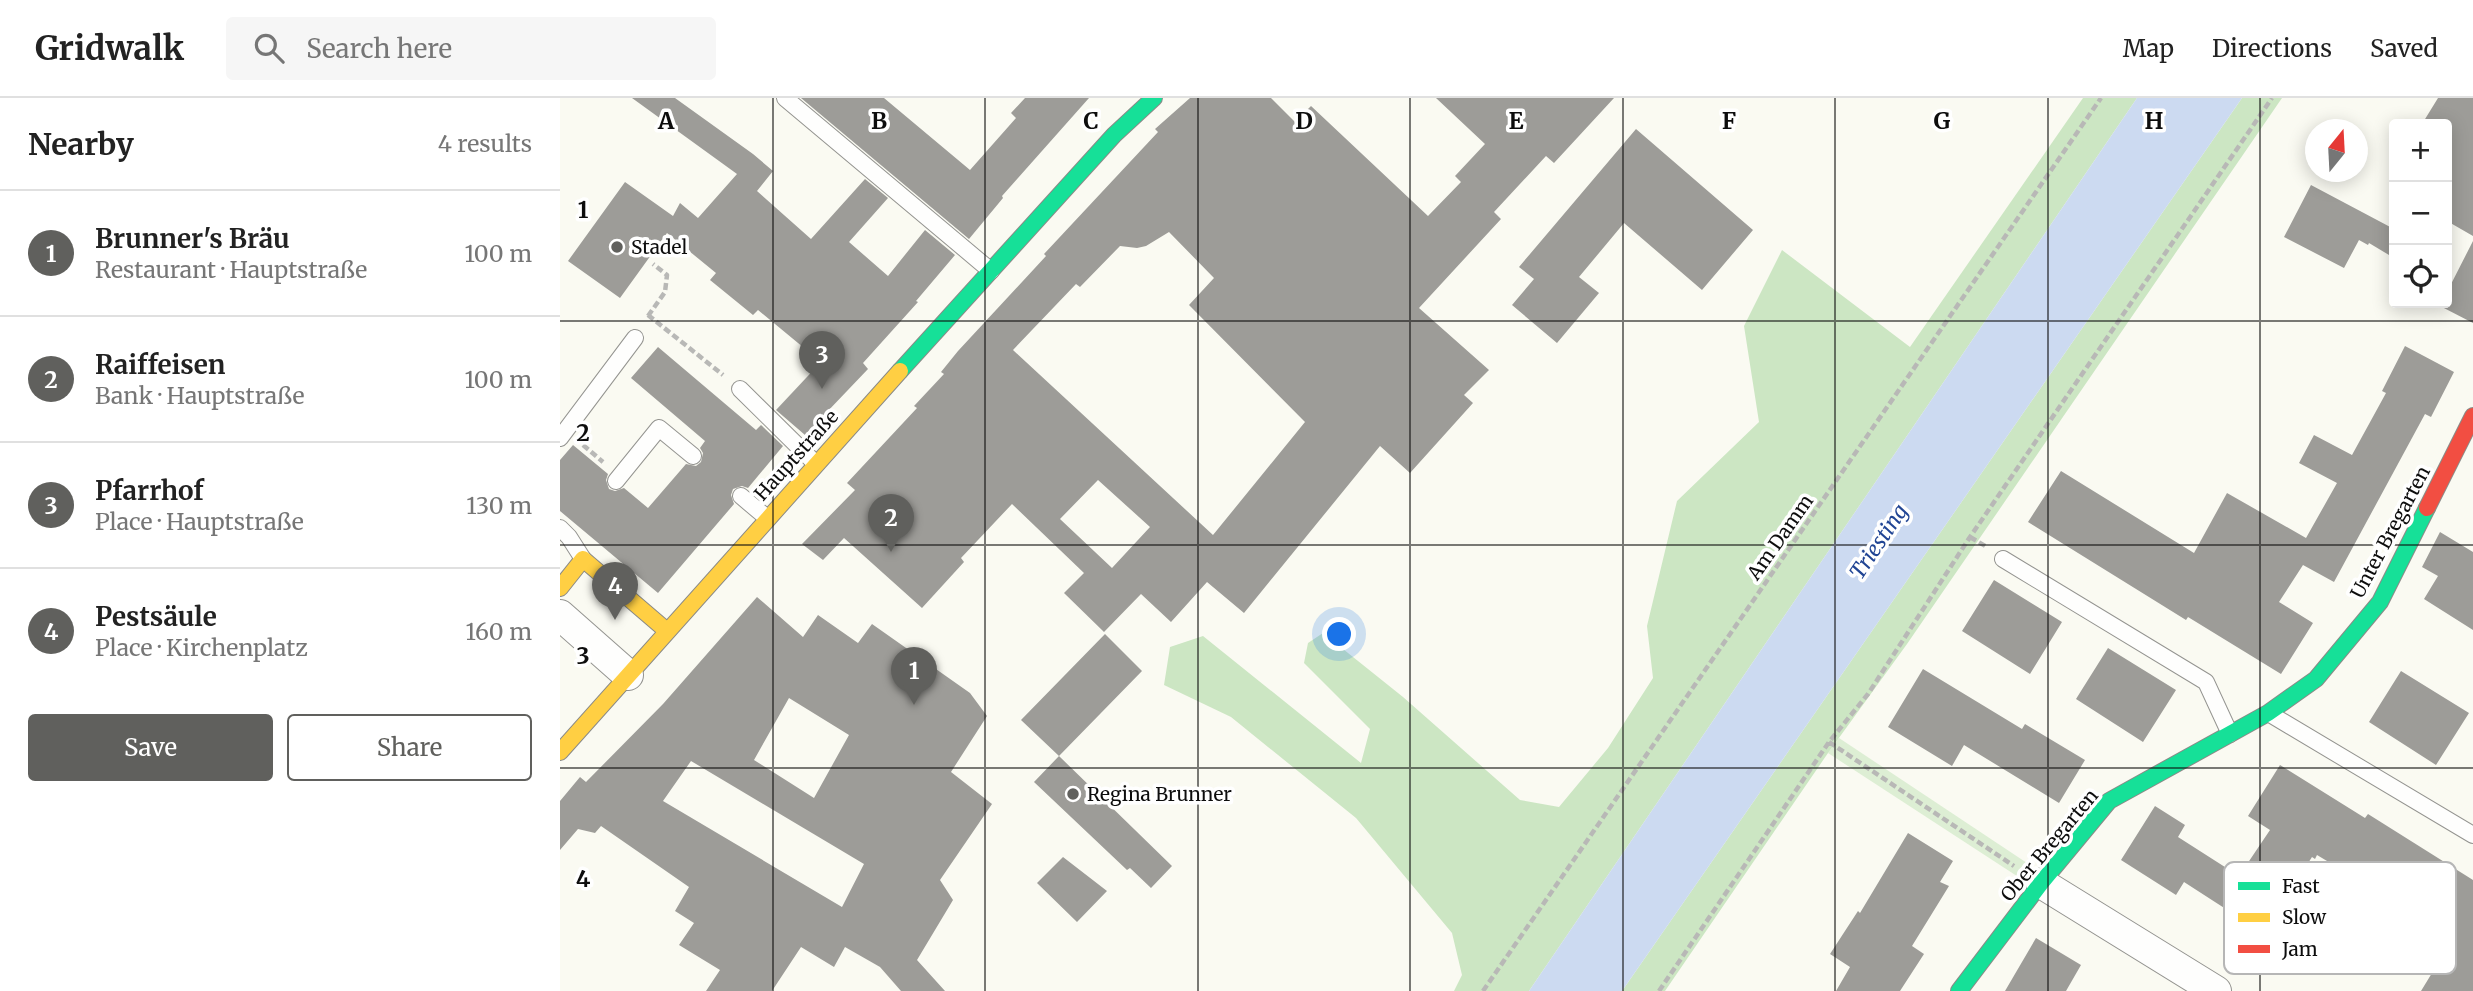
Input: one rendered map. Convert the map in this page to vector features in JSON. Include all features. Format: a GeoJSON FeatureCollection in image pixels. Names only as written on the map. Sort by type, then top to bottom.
{"type":"FeatureCollection","features":[{"type":"Feature","properties":{"kind":"street","name":"Hauptstraße"},"geometry":{"type":"LineString","coordinates":[[560,752],[767,518],[1114,135],[1154,98]]}},
{"type":"Feature","properties":{"kind":"street","name":"Unter Bregarten"},"geometry":{"type":"LineString","coordinates":[[2268,713],[2316,679],[2380,603],[2473,416]]}},
{"type":"Feature","properties":{"kind":"street"},"geometry":{"type":"LineString","coordinates":[[560,588],[583,559],[667,631]]}},
{"type":"Feature","properties":{"kind":"street"},"geometry":{"type":"LineString","coordinates":[[560,615],[628,675]]}},
{"type":"Feature","properties":{"kind":"street","name":"Ober Bregarten"},"geometry":{"type":"LineString","coordinates":[[1959,991],[2041,883],[2109,801],[2268,713]]}},
{"type":"Feature","properties":{"kind":"street"},"geometry":{"type":"LineString","coordinates":[[2041,883],[2216,991]]}},
{"type":"Feature","properties":{"kind":"lane"},"geometry":{"type":"LineString","coordinates":[[785,98],[991,271]]}},
{"type":"Feature","properties":{"kind":"lane"},"geometry":{"type":"LineString","coordinates":[[561,436],[635,338]]}},
{"type":"Feature","properties":{"kind":"lane"},"geometry":{"type":"LineString","coordinates":[[740,389],[816,464]]}},
{"type":"Feature","properties":{"kind":"lane"},"geometry":{"type":"LineString","coordinates":[[618,478],[659,428],[693,456]]}},
{"type":"Feature","properties":{"kind":"lane"},"geometry":{"type":"LineString","coordinates":[[741,496],[767,518]]}},
{"type":"Feature","properties":{"kind":"lane"},"geometry":{"type":"LineString","coordinates":[[569,530],[583,559]]}},
{"type":"Feature","properties":{"kind":"lane"},"geometry":{"type":"LineString","coordinates":[[2003,559],[2206,682],[2230,734]]}},
{"type":"Feature","properties":{"kind":"lane"},"geometry":{"type":"LineString","coordinates":[[2268,713],[2473,835]]}},
{"type":"Feature","properties":{"kind":"path","name":"Am Damm"},"geometry":{"type":"LineString","coordinates":[[1483,991],[2101,98]]}},
{"type":"Feature","properties":{"kind":"path"},"geometry":{"type":"LineString","coordinates":[[1659,991],[1829,742],[1868,694],[1970,537],[2272,98]]}},
{"type":"Feature","properties":{"kind":"path"},"geometry":{"type":"LineString","coordinates":[[635,338],[665,292],[667,275],[653,264]]}},
{"type":"Feature","properties":{"kind":"path"},"geometry":{"type":"LineString","coordinates":[[648,316],[740,389]]}},
{"type":"Feature","properties":{"kind":"path"},"geometry":{"type":"LineString","coordinates":[[561,436],[576,440],[618,478]]}},
{"type":"Feature","properties":{"kind":"path"},"geometry":{"type":"LineString","coordinates":[[1829,742],[2041,883]]}},
{"type":"Feature","properties":{"kind":"green space"},"geometry":{"type":"Polygon","coordinates":[[[2083,98],[2137,98],[1529,991],[1454,991],[1462,975],[1452,933],[1356,818],[1231,717],[1164,685],[1170,647],[1203,636],[1361,763],[1370,729],[1304,663],[1308,643],[1323,633],[1403,697],[1520,800],[1559,807],[1608,748],[1653,678],[1647,626],[1677,501],[1759,422],[1744,326],[1782,250],[1910,347],[2083,98]]]}},
{"type":"Feature","properties":{"kind":"green space"},"geometry":{"type":"Polygon","coordinates":[[[2242,98],[2282,98],[1665,991],[1622,991],[2242,98]]]}},
{"type":"Feature","properties":{"kind":"green space"},"geometry":{"type":"Polygon","coordinates":[[[1839,738],[2033,867],[2023,880],[1828,753],[1839,738]]]}},
{"type":"Feature","properties":{"kind":"water","name":"Triesting"},"geometry":{"type":"Polygon","coordinates":[[[2137,98],[2242,98],[1622,991],[1529,991],[2137,98]]]}},
{"type":"Feature","properties":{"kind":"building"},"geometry":{"type":"Polygon","coordinates":[[[632,98],[675,98],[753,154],[773,171],[757,191],[811,239],[865,179],[888,198],[849,242],[888,276],[925,230],[955,255],[916,301],[918,302],[863,363],[868,369],[805,435],[776,410],[821,362],[758,310],[753,315],[710,280],[716,273],[667,233],[620,298],[568,261],[625,182],[673,216],[680,203],[698,218],[737,174],[632,98]]]}},
{"type":"Feature","properties":{"kind":"building"},"geometry":{"type":"Polygon","coordinates":[[[801,98],[884,98],[970,170],[1016,118],[1011,113],[1025,98],[1089,98],[1002,196],[969,239],[801,98]]]}},
{"type":"Feature","properties":{"kind":"building"},"geometry":{"type":"Polygon","coordinates":[[[1190,98],[1271,98],[1295,122],[1311,106],[1428,216],[1461,182],[1455,176],[1485,144],[1436,98],[1614,98],[1554,163],[1546,156],[1494,212],[1501,219],[1419,308],[1489,370],[1464,395],[1473,403],[1410,473],[1380,446],[1244,613],[1207,582],[1171,622],[1141,594],[1104,632],[1064,593],[1084,573],[1012,504],[961,558],[964,562],[922,608],[844,538],[823,560],[802,544],[855,490],[847,483],[917,408],[914,406],[944,374],[941,372],[958,351],[1158,132],[1155,129],[1190,98]],[[1169,232],[1146,246],[1120,246],[1080,287],[1076,284],[1013,350],[1213,535],[1305,422],[1189,305],[1214,278],[1169,232]],[[1098,480],[1060,519],[1112,568],[1150,527],[1098,480]]]}},
{"type":"Feature","properties":{"kind":"building"},"geometry":{"type":"Polygon","coordinates":[[[2438,98],[2473,98],[2473,236],[2452,224],[2452,119],[2425,119],[2438,98]]]}},
{"type":"Feature","properties":{"kind":"building"},"geometry":{"type":"Polygon","coordinates":[[[1636,129],[1753,230],[1702,290],[1624,223],[1579,277],[1599,293],[1557,343],[1512,305],[1534,279],[1519,267],[1636,129]]]}},
{"type":"Feature","properties":{"kind":"building"},"geometry":{"type":"Polygon","coordinates":[[[2311,185],[2389,226],[2389,255],[2359,240],[2344,268],[2284,237],[2311,185]]]}},
{"type":"Feature","properties":{"kind":"building"},"geometry":{"type":"Polygon","coordinates":[[[2473,241],[2473,323],[2444,308],[2452,308],[2452,282],[2473,241]]]}},
{"type":"Feature","properties":{"kind":"building"},"geometry":{"type":"Polygon","coordinates":[[[2405,346],[2454,372],[2431,417],[2425,414],[2334,582],[2303,565],[2279,602],[2313,623],[2281,674],[2188,617],[2186,620],[2028,522],[2061,471],[2194,553],[2227,493],[2306,538],[2337,483],[2299,463],[2314,435],[2352,455],[2386,393],[2382,391],[2405,346]]]}},
{"type":"Feature","properties":{"kind":"building"},"geometry":{"type":"Polygon","coordinates":[[[658,347],[756,430],[761,425],[783,446],[748,488],[742,486],[733,489],[731,495],[734,504],[658,593],[560,511],[560,460],[573,445],[608,474],[606,480],[609,489],[615,491],[624,488],[648,508],[686,464],[696,466],[701,462],[703,453],[700,448],[705,441],[631,378],[658,347]]]}},
{"type":"Feature","properties":{"kind":"building"},"geometry":{"type":"Polygon","coordinates":[[[2440,532],[2473,552],[2473,630],[2424,599],[2438,576],[2422,567],[2440,532]]]}},
{"type":"Feature","properties":{"kind":"building"},"geometry":{"type":"Polygon","coordinates":[[[1994,580],[2062,622],[2030,674],[1962,631],[1994,580]]]}},
{"type":"Feature","properties":{"kind":"building"},"geometry":{"type":"Polygon","coordinates":[[[757,597],[803,637],[818,615],[858,643],[872,624],[970,693],[987,716],[951,772],[992,804],[940,880],[953,900],[917,960],[945,991],[901,991],[880,967],[845,947],[834,967],[801,947],[772,991],[706,991],[720,970],[679,945],[694,923],[675,911],[689,887],[601,826],[595,833],[578,829],[560,850],[560,801],[580,777],[586,782],[663,704],[757,597]],[[789,698],[754,760],[814,798],[849,735],[789,698]],[[691,761],[663,801],[842,907],[864,864],[691,761]]]}},
{"type":"Feature","properties":{"kind":"building"},"geometry":{"type":"Polygon","coordinates":[[[1105,634],[1142,671],[1059,756],[1021,720],[1105,634]]]}},
{"type":"Feature","properties":{"kind":"building"},"geometry":{"type":"Polygon","coordinates":[[[2108,648],[2176,690],[2143,742],[2076,699],[2108,648]]]}},
{"type":"Feature","properties":{"kind":"building"},"geometry":{"type":"Polygon","coordinates":[[[1923,669],[2022,729],[2025,724],[2085,760],[2059,803],[1964,745],[1952,766],[1888,727],[1923,669]]]}},
{"type":"Feature","properties":{"kind":"building"},"geometry":{"type":"Polygon","coordinates":[[[2401,671],[2469,713],[2436,765],[2369,722],[2401,671]]]}},
{"type":"Feature","properties":{"kind":"building"},"geometry":{"type":"Polygon","coordinates":[[[1059,756],[1172,866],[1151,888],[1130,868],[1127,870],[1034,782],[1059,756]]]}},
{"type":"Feature","properties":{"kind":"building"},"geometry":{"type":"Polygon","coordinates":[[[2280,765],[2365,818],[2368,814],[2444,862],[2329,862],[2317,855],[2309,862],[2248,862],[2270,830],[2248,816],[2280,765]]]}},
{"type":"Feature","properties":{"kind":"building"},"geometry":{"type":"Polygon","coordinates":[[[2155,806],[2185,825],[2178,837],[2224,866],[2224,908],[2184,882],[2176,895],[2121,860],[2155,806]]]}},
{"type":"Feature","properties":{"kind":"building"},"geometry":{"type":"Polygon","coordinates":[[[1908,833],[1953,861],[1940,882],[1949,886],[1912,946],[1924,954],[1900,991],[1836,991],[1850,967],[1830,954],[1858,911],[1860,913],[1908,833]]]}},
{"type":"Feature","properties":{"kind":"building"},"geometry":{"type":"Polygon","coordinates":[[[1063,857],[1107,891],[1077,922],[1037,883],[1063,857]]]}},
{"type":"Feature","properties":{"kind":"building"},"geometry":{"type":"Polygon","coordinates":[[[2456,869],[2473,880],[2473,991],[2421,991],[2431,974],[2456,974],[2456,869]]]}},
{"type":"Feature","properties":{"kind":"building"},"geometry":{"type":"Polygon","coordinates":[[[2036,938],[2081,965],[2066,991],[2005,991],[2036,938]]]}},
{"type":"Feature","properties":{"kind":"traffic: fast"},"geometry":{"type":"LineString","coordinates":[[900,371],[1114,135],[1154,98]]}},
{"type":"Feature","properties":{"kind":"traffic: fast"},"geometry":{"type":"LineString","coordinates":[[1959,991],[2041,883],[2109,801],[2268,713],[2316,679],[2380,602],[2427,508]]}},
{"type":"Feature","properties":{"kind":"traffic: slow"},"geometry":{"type":"LineString","coordinates":[[560,752],[900,371]]}},
{"type":"Feature","properties":{"kind":"traffic: slow"},"geometry":{"type":"LineString","coordinates":[[560,588],[583,559],[667,631]]}},
{"type":"Feature","properties":{"kind":"traffic: jam"},"geometry":{"type":"LineString","coordinates":[[2427,508],[2473,416]]}},
{"type":"Feature","properties":{"kind":"place","name":"Stadel"},"geometry":{"type":"Point","coordinates":[617,247]}},
{"type":"Feature","properties":{"kind":"place","name":"Pfarrhof"},"geometry":{"type":"Point","coordinates":[822,389]}},
{"type":"Feature","properties":{"kind":"place","name":"Raiffeisen"},"geometry":{"type":"Point","coordinates":[891,552]}},
{"type":"Feature","properties":{"kind":"place","name":"Pestsäule"},"geometry":{"type":"Point","coordinates":[615,620]}},
{"type":"Feature","properties":{"kind":"place","name":"Brunner's Bräu"},"geometry":{"type":"Point","coordinates":[914,705]}},
{"type":"Feature","properties":{"kind":"place","name":"Regina Brunner"},"geometry":{"type":"Point","coordinates":[1073,794]}}]}
